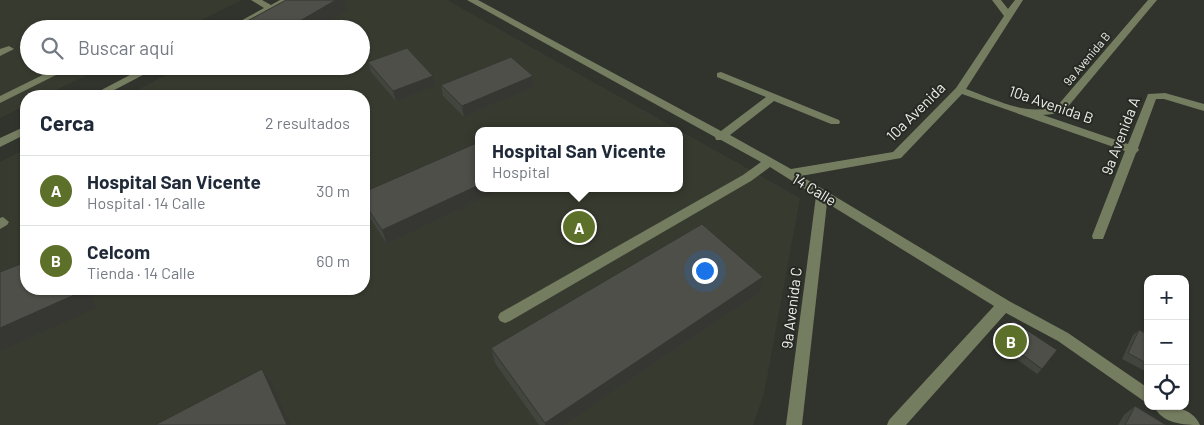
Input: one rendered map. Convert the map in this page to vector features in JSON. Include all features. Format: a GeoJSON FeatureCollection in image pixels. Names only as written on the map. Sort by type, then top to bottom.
{"type":"FeatureCollection","features":[{"type":"Feature","properties":{"kind":"street"},"geometry":{"type":"LineString","coordinates":[[255,0],[271,8]]}},
{"type":"Feature","properties":{"kind":"street"},"geometry":{"type":"LineString","coordinates":[[248,20],[287,0]]}},
{"type":"Feature","properties":{"kind":"street"},"geometry":{"type":"LineString","coordinates":[[996,0],[1008,16]]}},
{"type":"Feature","properties":{"kind":"street","name":"10a Avenida"},"geometry":{"type":"LineString","coordinates":[[787,174],[897,155],[960,90],[1019,0]]}},
{"type":"Feature","properties":{"kind":"street"},"geometry":{"type":"LineString","coordinates":[[1140,0],[1152,2]]}},
{"type":"Feature","properties":{"kind":"street","name":"14 Calle"},"geometry":{"type":"LineString","coordinates":[[475,1],[720,137],[770,162],[1004,305],[1063,337],[1144,393]]}},
{"type":"Feature","properties":{"kind":"street","name":"9a Avenida B"},"geometry":{"type":"LineString","coordinates":[[1028,112],[1053,111],[1062,107],[1152,2]]}},
{"type":"Feature","properties":{"kind":"street"},"geometry":{"type":"LineString","coordinates":[[20,90],[51,75]]}},
{"type":"Feature","properties":{"kind":"street"},"geometry":{"type":"LineString","coordinates":[[107,90],[137,75]]}},
{"type":"Feature","properties":{"kind":"street"},"geometry":{"type":"LineString","coordinates":[[720,75],[835,122]]}},
{"type":"Feature","properties":{"kind":"street"},"geometry":{"type":"LineString","coordinates":[[0,100],[20,90]]}},
{"type":"Feature","properties":{"kind":"street","name":"10a Avenida B"},"geometry":{"type":"LineString","coordinates":[[960,90],[1133,150]]}},
{"type":"Feature","properties":{"kind":"street"},"geometry":{"type":"LineString","coordinates":[[720,137],[774,96]]}},
{"type":"Feature","properties":{"kind":"street","name":"9a Avenida A"},"geometry":{"type":"LineString","coordinates":[[1098,236],[1133,150],[1152,96],[1165,96],[1204,108]]}},
{"type":"Feature","properties":{"kind":"street"},"geometry":{"type":"LineString","coordinates":[[0,144],[20,133]]}},
{"type":"Feature","properties":{"kind":"street"},"geometry":{"type":"LineString","coordinates":[[505,317],[747,178],[770,162]]}},
{"type":"Feature","properties":{"kind":"street","name":"9a Avenida C"},"geometry":{"type":"LineString","coordinates":[[794,425],[822,195]]}},
{"type":"Feature","properties":{"kind":"street"},"geometry":{"type":"LineString","coordinates":[[895,425],[1004,305]]}},
{"type":"Feature","properties":{"kind":"street"},"geometry":{"type":"LineString","coordinates":[[1168,410],[1192,425]]}},
{"type":"Feature","properties":{"kind":"shaded area"},"geometry":{"type":"Polygon","coordinates":[[[0,0],[242,0],[201,20],[20,20],[20,75],[87,75],[56,90],[20,90],[20,108],[0,118],[0,0]]]}},
{"type":"Feature","properties":{"kind":"shaded area"},"geometry":{"type":"Polygon","coordinates":[[[311,0],[447,0],[673,127],[475,127],[475,192],[683,192],[683,132],[800,198],[764,394],[753,425],[0,425],[0,162],[20,152],[20,295],[370,295],[370,90],[137,90],[166,75],[370,75],[370,20],[272,20],[311,0]]]}},
{"type":"Feature","properties":{"kind":"building"},"geometry":{"type":"Polygon","coordinates":[[[286,0],[336,0],[302,20],[249,20],[286,0]]]}},
{"type":"Feature","properties":{"kind":"building"},"geometry":{"type":"Polygon","coordinates":[[[407,48],[433,76],[393,91],[370,64],[370,61],[407,48]]]}},
{"type":"Feature","properties":{"kind":"building"},"geometry":{"type":"Polygon","coordinates":[[[511,57],[533,76],[462,106],[441,85],[511,57]]]}},
{"type":"Feature","properties":{"kind":"building"},"geometry":{"type":"Polygon","coordinates":[[[475,144],[475,187],[382,230],[370,212],[370,189],[475,144]]]}},
{"type":"Feature","properties":{"kind":"building"},"geometry":{"type":"Polygon","coordinates":[[[702,224],[763,277],[545,423],[491,348],[702,224]]]}},
{"type":"Feature","properties":{"kind":"building"},"geometry":{"type":"Polygon","coordinates":[[[20,264],[20,295],[74,295],[0,328],[0,272],[20,264]]]}},
{"type":"Feature","properties":{"kind":"building"},"geometry":{"type":"Polygon","coordinates":[[[1013,321],[1057,350],[1042,369],[998,337],[1013,321]]]}},
{"type":"Feature","properties":{"kind":"building"},"geometry":{"type":"Polygon","coordinates":[[[1139,330],[1144,332],[1144,362],[1128,353],[1139,330]]]}},
{"type":"Feature","properties":{"kind":"building"},"geometry":{"type":"Polygon","coordinates":[[[262,369],[287,425],[155,425],[262,369]]]}},
{"type":"Feature","properties":{"kind":"building"},"geometry":{"type":"Polygon","coordinates":[[[1135,406],[1166,425],[1125,425],[1135,406]]]}},
{"type":"Feature","properties":{"kind":"place","name":"Hospital San Vicente"},"geometry":{"type":"Point","coordinates":[579,227]}},
{"type":"Feature","properties":{"kind":"place","name":"Celcom"},"geometry":{"type":"Point","coordinates":[1011,341]}}]}
